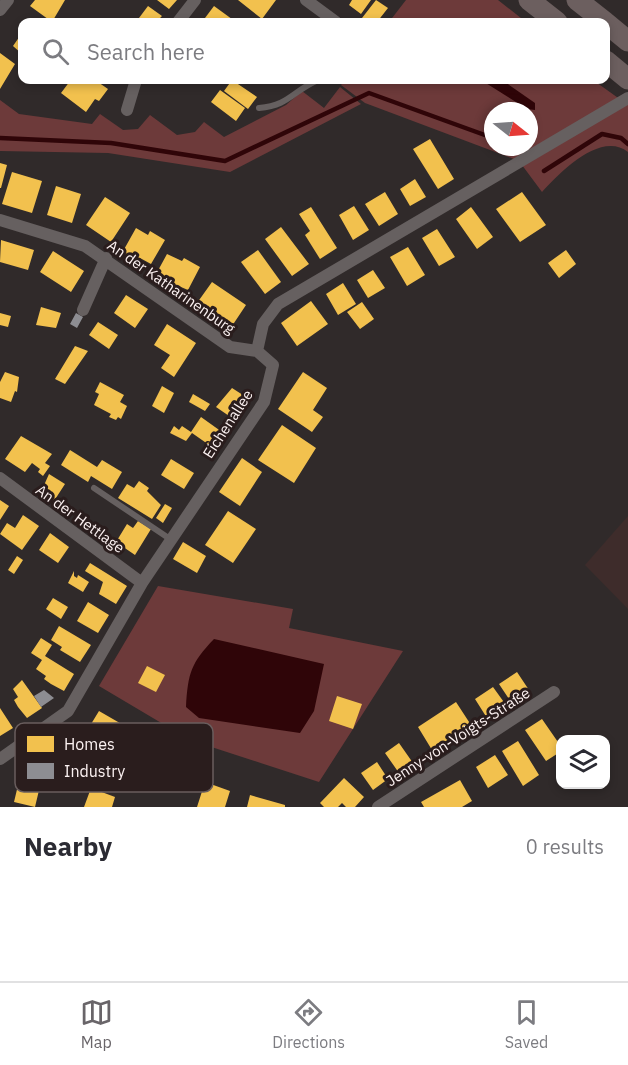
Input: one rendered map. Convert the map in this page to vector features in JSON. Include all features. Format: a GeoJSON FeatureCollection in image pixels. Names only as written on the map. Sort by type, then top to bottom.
{"type":"FeatureCollection","features":[{"type":"Feature","properties":{"kind":"highway"},"geometry":{"type":"LineString","coordinates":[[530,0],[552,18]]}},
{"type":"Feature","properties":{"kind":"highway"},"geometry":{"type":"LineString","coordinates":[[577,0],[599,18]]}},
{"type":"Feature","properties":{"kind":"highway"},"geometry":{"type":"LineString","coordinates":[[610,27],[628,41]]}},
{"type":"Feature","properties":{"kind":"highway"},"geometry":{"type":"LineString","coordinates":[[610,64],[628,79]]}},
{"type":"Feature","properties":{"kind":"street"},"geometry":{"type":"LineString","coordinates":[[0,10],[8,0]]}},
{"type":"Feature","properties":{"kind":"street"},"geometry":{"type":"LineString","coordinates":[[181,18],[195,0]]}},
{"type":"Feature","properties":{"kind":"street"},"geometry":{"type":"LineString","coordinates":[[306,0],[331,18]]}},
{"type":"Feature","properties":{"kind":"street"},"geometry":{"type":"LineString","coordinates":[[127,110],[135,84]]}},
{"type":"Feature","properties":{"kind":"street"},"geometry":{"type":"LineString","coordinates":[[257,351],[263,324],[278,304],[628,98]]}},
{"type":"Feature","properties":{"kind":"street","name":"An der Katharinenburg"},"geometry":{"type":"LineString","coordinates":[[0,220],[85,246],[106,258],[230,347],[257,351]]}},
{"type":"Feature","properties":{"kind":"street"},"geometry":{"type":"LineString","coordinates":[[82,310],[106,258]]}},
{"type":"Feature","properties":{"kind":"street","name":"Eichenallee"},"geometry":{"type":"LineString","coordinates":[[51,723],[68,711],[142,583],[264,402],[273,365],[257,351]]}},
{"type":"Feature","properties":{"kind":"street","name":"An der Hettlage"},"geometry":{"type":"LineString","coordinates":[[0,478],[142,583]]}},
{"type":"Feature","properties":{"kind":"street","name":"Jenny-von-Voigts-Straße"},"geometry":{"type":"LineString","coordinates":[[378,807],[554,692]]}},
{"type":"Feature","properties":{"kind":"street","name":"Eichenallee"},"geometry":{"type":"LineString","coordinates":[[0,759],[15,748]]}},
{"type":"Feature","properties":{"kind":"lane"},"geometry":{"type":"LineString","coordinates":[[258,108],[285,103],[298,89],[309,84]]}},
{"type":"Feature","properties":{"kind":"lane"},"geometry":{"type":"LineString","coordinates":[[94,488],[170,539]]}},
{"type":"Feature","properties":{"kind":"shaded area"},"geometry":{"type":"Polygon","coordinates":[[[406,0],[498,0],[521,18],[392,18],[406,0]]]}},
{"type":"Feature","properties":{"kind":"shaded area"},"geometry":{"type":"Polygon","coordinates":[[[487,84],[508,84],[534,102],[516,102],[487,84]]]}},
{"type":"Feature","properties":{"kind":"shaded area"},"geometry":{"type":"Polygon","coordinates":[[[599,84],[628,105],[628,152],[617,147],[606,146],[593,150],[570,165],[542,192],[519,161],[506,156],[538,156],[538,102],[484,102],[484,148],[365,103],[341,85],[599,84]]]}},
{"type":"Feature","properties":{"kind":"shaded area"},"geometry":{"type":"Polygon","coordinates":[[[340,87],[361,104],[230,172],[108,153],[0,151],[0,100],[19,114],[92,124],[100,114],[123,130],[138,129],[150,115],[177,135],[195,132],[204,122],[224,137],[286,105],[302,91],[324,108],[340,87]]]}},
{"type":"Feature","properties":{"kind":"shaded area"},"geometry":{"type":"Polygon","coordinates":[[[628,516],[628,609],[585,565],[628,516]]]}},
{"type":"Feature","properties":{"kind":"shaded area"},"geometry":{"type":"Polygon","coordinates":[[[158,586],[293,609],[289,628],[403,651],[319,782],[213,747],[213,723],[161,723],[99,686],[158,586]]]}},
{"type":"Feature","properties":{"kind":"shaded area"},"geometry":{"type":"Polygon","coordinates":[[[214,639],[324,664],[314,711],[300,733],[199,718],[186,707],[192,669],[200,655],[214,639]]]}},
{"type":"Feature","properties":{"kind":"building: Homes"},"geometry":{"type":"Polygon","coordinates":[[[35,0],[65,0],[54,18],[46,18],[30,6],[35,0]]]}},
{"type":"Feature","properties":{"kind":"building: Homes"},"geometry":{"type":"Polygon","coordinates":[[[157,0],[177,0],[169,9],[157,0]]]}},
{"type":"Feature","properties":{"kind":"building: Homes"},"geometry":{"type":"Polygon","coordinates":[[[238,0],[276,0],[261,18],[238,0]]]}},
{"type":"Feature","properties":{"kind":"building: Homes"},"geometry":{"type":"Polygon","coordinates":[[[352,0],[371,0],[361,14],[349,5],[352,0]]]}},
{"type":"Feature","properties":{"kind":"building: Homes"},"geometry":{"type":"Polygon","coordinates":[[[376,0],[388,8],[380,18],[362,18],[376,0]]]}},
{"type":"Feature","properties":{"kind":"building: Homes"},"geometry":{"type":"Polygon","coordinates":[[[148,6],[162,16],[160,18],[139,18],[148,6]]]}},
{"type":"Feature","properties":{"kind":"building: Homes"},"geometry":{"type":"Polygon","coordinates":[[[214,6],[230,18],[205,18],[214,6]]]}},
{"type":"Feature","properties":{"kind":"building: Homes"},"geometry":{"type":"Polygon","coordinates":[[[18,39],[18,50],[13,46],[18,39]]]}},
{"type":"Feature","properties":{"kind":"building: Homes"},"geometry":{"type":"Polygon","coordinates":[[[0,53],[15,64],[0,89],[0,53]]]}},
{"type":"Feature","properties":{"kind":"building: Homes"},"geometry":{"type":"Polygon","coordinates":[[[68,84],[101,84],[108,89],[99,101],[95,99],[86,112],[61,93],[68,84]]]}},
{"type":"Feature","properties":{"kind":"building: Homes"},"geometry":{"type":"Polygon","coordinates":[[[229,84],[238,84],[257,97],[248,109],[224,91],[229,84]]]}},
{"type":"Feature","properties":{"kind":"building: Homes"},"geometry":{"type":"Polygon","coordinates":[[[220,90],[245,108],[236,121],[211,102],[220,90]]]}},
{"type":"Feature","properties":{"kind":"building: Homes"},"geometry":{"type":"Polygon","coordinates":[[[430,139],[454,179],[438,189],[413,149],[430,139]]]}},
{"type":"Feature","properties":{"kind":"building: Homes"},"geometry":{"type":"Polygon","coordinates":[[[0,163],[7,165],[1,188],[0,188],[0,163]]]}},
{"type":"Feature","properties":{"kind":"building: Homes"},"geometry":{"type":"Polygon","coordinates":[[[12,172],[42,181],[32,213],[2,204],[12,172]]]}},
{"type":"Feature","properties":{"kind":"building: Homes"},"geometry":{"type":"Polygon","coordinates":[[[415,179],[426,197],[410,206],[400,189],[415,179]]]}},
{"type":"Feature","properties":{"kind":"building: Homes"},"geometry":{"type":"Polygon","coordinates":[[[56,186],[81,194],[72,223],[47,215],[56,186]]]}},
{"type":"Feature","properties":{"kind":"building: Homes"},"geometry":{"type":"Polygon","coordinates":[[[385,192],[398,214],[379,226],[365,204],[385,192]]]}},
{"type":"Feature","properties":{"kind":"building: Homes"},"geometry":{"type":"Polygon","coordinates":[[[522,192],[546,225],[520,242],[496,209],[522,192]]]}},
{"type":"Feature","properties":{"kind":"building: Homes"},"geometry":{"type":"Polygon","coordinates":[[[105,197],[130,213],[111,242],[86,225],[105,197]]]}},
{"type":"Feature","properties":{"kind":"building: Homes"},"geometry":{"type":"Polygon","coordinates":[[[354,206],[369,230],[353,240],[339,215],[354,206]]]}},
{"type":"Feature","properties":{"kind":"building: Homes"},"geometry":{"type":"Polygon","coordinates":[[[311,207],[337,248],[320,259],[305,235],[310,231],[299,214],[311,207]]]}},
{"type":"Feature","properties":{"kind":"building: Homes"},"geometry":{"type":"Polygon","coordinates":[[[471,207],[493,237],[477,249],[456,219],[471,207]]]}},
{"type":"Feature","properties":{"kind":"building: Homes"},"geometry":{"type":"Polygon","coordinates":[[[281,227],[309,264],[292,276],[265,239],[281,227]]]}},
{"type":"Feature","properties":{"kind":"building: Homes"},"geometry":{"type":"Polygon","coordinates":[[[136,228],[148,235],[150,231],[165,240],[151,264],[140,258],[138,262],[122,253],[136,228]]]}},
{"type":"Feature","properties":{"kind":"building: Homes"},"geometry":{"type":"Polygon","coordinates":[[[437,229],[455,257],[439,266],[422,238],[437,229]]]}},
{"type":"Feature","properties":{"kind":"building: Homes"},"geometry":{"type":"Polygon","coordinates":[[[1,240],[34,250],[28,270],[0,262],[1,240]]]}},
{"type":"Feature","properties":{"kind":"building: Homes"},"geometry":{"type":"Polygon","coordinates":[[[408,247],[425,275],[407,286],[390,257],[408,247]]]}},
{"type":"Feature","properties":{"kind":"building: Homes"},"geometry":{"type":"Polygon","coordinates":[[[258,250],[281,282],[265,294],[241,262],[258,250]]]}},
{"type":"Feature","properties":{"kind":"building: Homes"},"geometry":{"type":"Polygon","coordinates":[[[566,250],[576,264],[559,278],[548,263],[566,250]]]}},
{"type":"Feature","properties":{"kind":"building: Homes"},"geometry":{"type":"Polygon","coordinates":[[[53,251],[84,271],[71,292],[40,272],[53,251]]]}},
{"type":"Feature","properties":{"kind":"building: Homes"},"geometry":{"type":"Polygon","coordinates":[[[167,254],[182,261],[184,258],[200,267],[188,290],[155,276],[167,254]]]}},
{"type":"Feature","properties":{"kind":"building: Homes"},"geometry":{"type":"Polygon","coordinates":[[[373,270],[385,288],[368,298],[357,280],[373,270]]]}},
{"type":"Feature","properties":{"kind":"building: Homes"},"geometry":{"type":"Polygon","coordinates":[[[212,282],[246,305],[232,326],[197,303],[212,282]]]}},
{"type":"Feature","properties":{"kind":"building: Homes"},"geometry":{"type":"Polygon","coordinates":[[[343,283],[356,304],[338,315],[326,294],[343,283]]]}},
{"type":"Feature","properties":{"kind":"building: Homes"},"geometry":{"type":"Polygon","coordinates":[[[126,295],[148,309],[135,328],[114,313],[126,295]]]}},
{"type":"Feature","properties":{"kind":"building: Homes"},"geometry":{"type":"Polygon","coordinates":[[[311,301],[328,324],[297,346],[281,323],[311,301]]]}},
{"type":"Feature","properties":{"kind":"building: Homes"},"geometry":{"type":"Polygon","coordinates":[[[362,302],[374,319],[360,329],[347,312],[362,302]]]}},
{"type":"Feature","properties":{"kind":"building: Homes"},"geometry":{"type":"Polygon","coordinates":[[[41,307],[61,313],[56,328],[36,325],[41,307]]]}},
{"type":"Feature","properties":{"kind":"building: Homes"},"geometry":{"type":"Polygon","coordinates":[[[0,313],[11,316],[8,327],[0,325],[0,313]]]}},
{"type":"Feature","properties":{"kind":"building: Homes"},"geometry":{"type":"Polygon","coordinates":[[[98,322],[118,335],[109,349],[89,335],[98,322]]]}},
{"type":"Feature","properties":{"kind":"building: Homes"},"geometry":{"type":"Polygon","coordinates":[[[167,324],[196,343],[174,377],[161,368],[170,355],[154,345],[167,324]]]}},
{"type":"Feature","properties":{"kind":"building: Homes"},"geometry":{"type":"Polygon","coordinates":[[[75,346],[88,351],[65,384],[55,379],[75,346]]]}},
{"type":"Feature","properties":{"kind":"building: Homes"},"geometry":{"type":"Polygon","coordinates":[[[5,372],[19,377],[17,392],[15,391],[11,402],[0,398],[0,382],[5,372]]]}},
{"type":"Feature","properties":{"kind":"building: Homes"},"geometry":{"type":"Polygon","coordinates":[[[303,372],[327,388],[313,410],[323,417],[312,432],[278,409],[303,372]]]}},
{"type":"Feature","properties":{"kind":"building: Homes"},"geometry":{"type":"Polygon","coordinates":[[[100,382],[124,395],[120,402],[127,406],[121,419],[118,417],[116,420],[109,417],[111,414],[94,405],[99,394],[95,392],[100,382]]]}},
{"type":"Feature","properties":{"kind":"building: Homes"},"geometry":{"type":"Polygon","coordinates":[[[162,386],[174,393],[164,413],[152,406],[162,386]]]}},
{"type":"Feature","properties":{"kind":"building: Homes"},"geometry":{"type":"Polygon","coordinates":[[[232,388],[246,397],[232,418],[216,407],[232,388]]]}},
{"type":"Feature","properties":{"kind":"building: Homes"},"geometry":{"type":"Polygon","coordinates":[[[193,394],[210,404],[205,411],[189,402],[193,394]]]}},
{"type":"Feature","properties":{"kind":"building: Homes"},"geometry":{"type":"Polygon","coordinates":[[[201,417],[222,432],[212,447],[192,433],[186,441],[170,433],[174,426],[179,430],[182,426],[191,432],[201,417]]]}},
{"type":"Feature","properties":{"kind":"building: Homes"},"geometry":{"type":"Polygon","coordinates":[[[282,425],[316,448],[294,483],[258,460],[282,425]]]}},
{"type":"Feature","properties":{"kind":"building: Homes"},"geometry":{"type":"Polygon","coordinates":[[[21,436],[52,454],[45,463],[50,466],[43,476],[38,472],[40,469],[32,463],[25,472],[5,459],[21,436]]]}},
{"type":"Feature","properties":{"kind":"building: Homes"},"geometry":{"type":"Polygon","coordinates":[[[70,450],[97,467],[102,460],[122,472],[112,489],[91,476],[88,482],[61,465],[70,450]]]}},
{"type":"Feature","properties":{"kind":"building: Homes"},"geometry":{"type":"Polygon","coordinates":[[[242,458],[262,472],[240,506],[219,492],[242,458]]]}},
{"type":"Feature","properties":{"kind":"building: Homes"},"geometry":{"type":"Polygon","coordinates":[[[171,459],[194,473],[184,489],[161,475],[171,459]]]}},
{"type":"Feature","properties":{"kind":"building: Homes"},"geometry":{"type":"Polygon","coordinates":[[[49,474],[65,484],[54,501],[41,492],[49,474]]]}},
{"type":"Feature","properties":{"kind":"building: Homes"},"geometry":{"type":"Polygon","coordinates":[[[139,481],[149,488],[147,491],[161,505],[152,519],[118,498],[127,484],[134,488],[139,481]]]}},
{"type":"Feature","properties":{"kind":"building: Homes"},"geometry":{"type":"Polygon","coordinates":[[[0,500],[9,506],[0,520],[0,500]]]}},
{"type":"Feature","properties":{"kind":"building: Homes"},"geometry":{"type":"Polygon","coordinates":[[[165,504],[172,508],[163,523],[156,518],[165,504]]]}},
{"type":"Feature","properties":{"kind":"building: Homes"},"geometry":{"type":"Polygon","coordinates":[[[228,511],[256,529],[233,563],[205,545],[228,511]]]}},
{"type":"Feature","properties":{"kind":"building: Homes"},"geometry":{"type":"Polygon","coordinates":[[[23,515],[39,526],[22,550],[0,534],[7,523],[15,528],[23,515]]]}},
{"type":"Feature","properties":{"kind":"building: Homes"},"geometry":{"type":"Polygon","coordinates":[[[138,521],[151,529],[135,555],[116,542],[127,524],[133,528],[138,521]]]}},
{"type":"Feature","properties":{"kind":"building: Homes"},"geometry":{"type":"Polygon","coordinates":[[[50,533],[69,547],[58,563],[39,550],[50,533]]]}},
{"type":"Feature","properties":{"kind":"building: Homes"},"geometry":{"type":"Polygon","coordinates":[[[183,542],[206,556],[197,573],[173,559],[183,542]]]}},
{"type":"Feature","properties":{"kind":"building: Homes"},"geometry":{"type":"Polygon","coordinates":[[[17,556],[23,560],[14,574],[8,570],[17,556]]]}},
{"type":"Feature","properties":{"kind":"building: Homes"},"geometry":{"type":"Polygon","coordinates":[[[90,563],[127,586],[116,604],[99,594],[103,582],[85,571],[90,563]]]}},
{"type":"Feature","properties":{"kind":"building: Homes"},"geometry":{"type":"Polygon","coordinates":[[[74,571],[74,576],[77,578],[78,575],[89,582],[83,592],[68,583],[74,571]]]}},
{"type":"Feature","properties":{"kind":"building: Homes"},"geometry":{"type":"Polygon","coordinates":[[[53,598],[68,607],[61,619],[46,609],[53,598]]]}},
{"type":"Feature","properties":{"kind":"building: Homes"},"geometry":{"type":"Polygon","coordinates":[[[88,602],[109,615],[98,633],[77,621],[88,602]]]}},
{"type":"Feature","properties":{"kind":"building: Homes"},"geometry":{"type":"Polygon","coordinates":[[[59,626],[91,645],[80,662],[60,650],[62,647],[51,640],[59,626]]]}},
{"type":"Feature","properties":{"kind":"building: Homes"},"geometry":{"type":"Polygon","coordinates":[[[41,638],[52,645],[45,656],[74,674],[64,691],[44,679],[46,676],[36,669],[42,660],[31,653],[41,638]]]}},
{"type":"Feature","properties":{"kind":"building: Homes"},"geometry":{"type":"Polygon","coordinates":[[[147,666],[165,675],[156,692],[138,683],[147,666]]]}},
{"type":"Feature","properties":{"kind":"building: Homes"},"geometry":{"type":"Polygon","coordinates":[[[517,672],[531,693],[513,705],[499,684],[517,672]]]}},
{"type":"Feature","properties":{"kind":"building: Homes"},"geometry":{"type":"Polygon","coordinates":[[[22,680],[42,708],[27,718],[14,700],[18,697],[13,689],[22,680]]]}},
{"type":"Feature","properties":{"kind":"building: Homes"},"geometry":{"type":"Polygon","coordinates":[[[493,687],[506,705],[487,718],[475,699],[493,687]]]}},
{"type":"Feature","properties":{"kind":"building: Homes"},"geometry":{"type":"Polygon","coordinates":[[[337,696],[362,704],[353,729],[329,721],[337,696]]]}},
{"type":"Feature","properties":{"kind":"building: Homes"},"geometry":{"type":"Polygon","coordinates":[[[456,702],[471,725],[432,750],[418,727],[456,702]]]}},
{"type":"Feature","properties":{"kind":"building: Homes"},"geometry":{"type":"Polygon","coordinates":[[[0,708],[13,728],[0,736],[0,708]]]}},
{"type":"Feature","properties":{"kind":"building: Homes"},"geometry":{"type":"Polygon","coordinates":[[[99,711],[120,723],[92,723],[99,711]]]}},
{"type":"Feature","properties":{"kind":"building: Homes"},"geometry":{"type":"Polygon","coordinates":[[[542,719],[556,739],[556,755],[546,761],[525,730],[542,719]]]}},
{"type":"Feature","properties":{"kind":"building: Homes"},"geometry":{"type":"Polygon","coordinates":[[[518,741],[539,775],[523,786],[502,751],[518,741]]]}},
{"type":"Feature","properties":{"kind":"building: Homes"},"geometry":{"type":"Polygon","coordinates":[[[399,743],[413,763],[399,773],[385,753],[399,743]]]}},
{"type":"Feature","properties":{"kind":"building: Homes"},"geometry":{"type":"Polygon","coordinates":[[[495,755],[508,775],[488,788],[476,767],[495,755]]]}},
{"type":"Feature","properties":{"kind":"building: Homes"},"geometry":{"type":"Polygon","coordinates":[[[377,762],[388,779],[373,790],[361,773],[377,762]]]}},
{"type":"Feature","properties":{"kind":"building: Homes"},"geometry":{"type":"Polygon","coordinates":[[[344,778],[364,797],[355,807],[346,807],[342,803],[338,807],[324,807],[320,803],[344,778]]]}},
{"type":"Feature","properties":{"kind":"building: Homes"},"geometry":{"type":"Polygon","coordinates":[[[460,780],[472,801],[462,807],[424,807],[421,802],[460,780]]]}},
{"type":"Feature","properties":{"kind":"building: Homes"},"geometry":{"type":"Polygon","coordinates":[[[213,785],[230,791],[225,807],[197,807],[202,792],[213,792],[213,785]]]}},
{"type":"Feature","properties":{"kind":"building: Homes"},"geometry":{"type":"Polygon","coordinates":[[[16,792],[39,792],[35,807],[14,802],[16,792]]]}},
{"type":"Feature","properties":{"kind":"building: Homes"},"geometry":{"type":"Polygon","coordinates":[[[90,792],[102,792],[115,797],[112,807],[84,807],[90,792]]]}},
{"type":"Feature","properties":{"kind":"building: Homes"},"geometry":{"type":"Polygon","coordinates":[[[250,795],[285,805],[285,807],[247,807],[250,795]]]}},
{"type":"Feature","properties":{"kind":"building: Industry"},"geometry":{"type":"Polygon","coordinates":[[[76,313],[83,317],[77,328],[70,324],[76,313]]]}},
{"type":"Feature","properties":{"kind":"building: Industry"},"geometry":{"type":"Polygon","coordinates":[[[44,690],[54,698],[41,707],[34,696],[44,690]]]}},
{"type":"Feature","properties":{"kind":"waterway"},"geometry":{"type":"LineString","coordinates":[[0,138],[111,143],[225,161],[369,93],[484,135]]}},
{"type":"Feature","properties":{"kind":"waterway"},"geometry":{"type":"LineString","coordinates":[[544,171],[602,134],[621,138],[628,144]]}}]}
